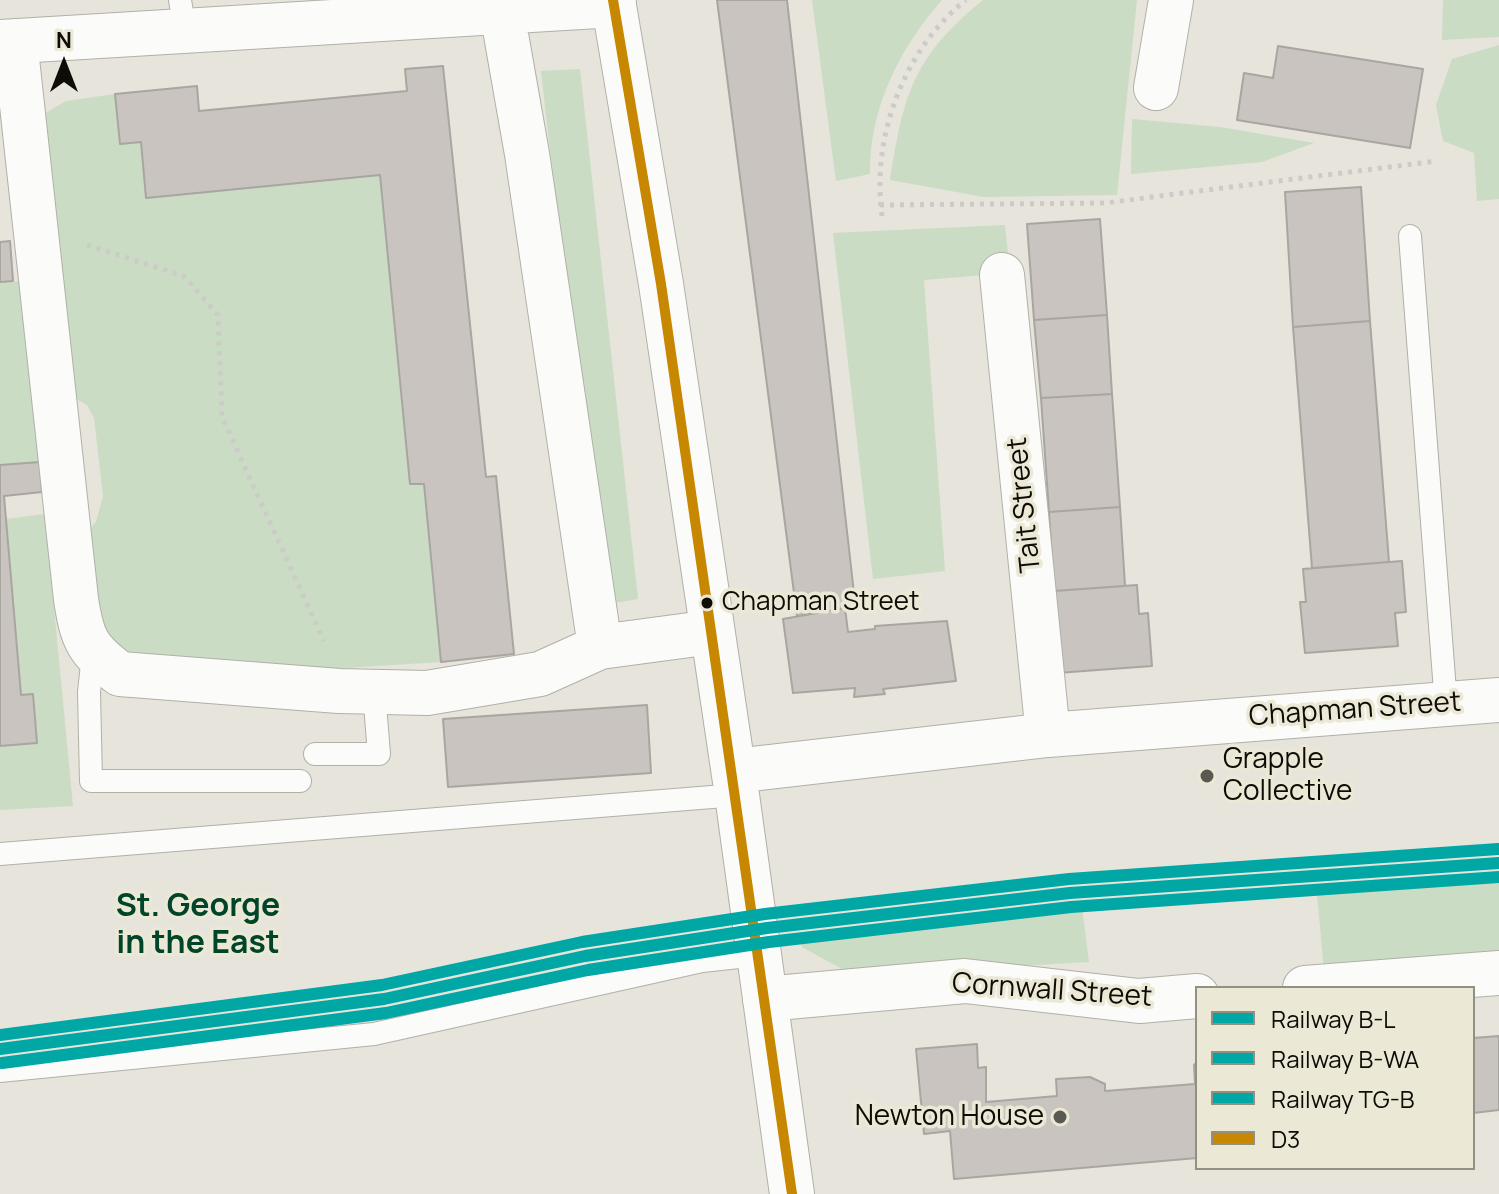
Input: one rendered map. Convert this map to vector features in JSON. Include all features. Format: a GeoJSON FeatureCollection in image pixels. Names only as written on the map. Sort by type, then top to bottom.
{"type":"FeatureCollection","features":[{"type":"Feature","properties":{"kind":"street"},"geometry":{"type":"LineString","coordinates":[[1156,88],[1171,0]]}},
{"type":"Feature","properties":{"kind":"street"},"geometry":{"type":"LineString","coordinates":[[712,632],[600,647],[540,674],[427,693],[120,674],[93,655],[81,632],[76,599],[36,235],[8,42],[182,15],[502,12],[614,2],[661,284],[736,783],[757,955],[792,1194]]}},
{"type":"Feature","properties":{"kind":"street"},"geometry":{"type":"LineString","coordinates":[[502,12],[527,154],[600,647]]}},
{"type":"Feature","properties":{"kind":"street","name":"Tait Street"},"geometry":{"type":"LineString","coordinates":[[1002,275],[1048,735]]}},
{"type":"Feature","properties":{"kind":"street","name":"Chapman Street"},"geometry":{"type":"LineString","coordinates":[[736,783],[1048,735],[1499,700]]}},
{"type":"Feature","properties":{"kind":"street"},"geometry":{"type":"LineString","coordinates":[[1331,986],[1499,973]]}},
{"type":"Feature","properties":{"kind":"street","name":"Cornwall Street"},"geometry":{"type":"LineString","coordinates":[[765,999],[965,981],[1139,1001],[1195,996]]}},
{"type":"Feature","properties":{"kind":"lane"},"geometry":{"type":"LineString","coordinates":[[1410,236],[1446,704]]}},
{"type":"Feature","properties":{"kind":"lane"},"geometry":{"type":"LineString","coordinates":[[93,655],[89,692],[91,781],[300,781]]}},
{"type":"Feature","properties":{"kind":"lane"},"geometry":{"type":"LineString","coordinates":[[315,754],[379,754],[356,691]]}},
{"type":"Feature","properties":{"kind":"lane"},"geometry":{"type":"LineString","coordinates":[[0,854],[736,783]]}},
{"type":"Feature","properties":{"kind":"lane"},"geometry":{"type":"LineString","coordinates":[[0,1071],[374,1034],[702,961],[757,955]]}},
{"type":"Feature","properties":{"kind":"path"},"geometry":{"type":"LineString","coordinates":[[882,216],[880,170],[895,99],[931,32],[966,0]]}},
{"type":"Feature","properties":{"kind":"path"},"geometry":{"type":"LineString","coordinates":[[880,205],[1105,203],[1437,161]]}},
{"type":"Feature","properties":{"kind":"path"},"geometry":{"type":"LineString","coordinates":[[36,235],[50,233],[184,276],[218,315],[222,417],[311,607],[327,648],[328,669],[356,691]]}},
{"type":"Feature","properties":{"kind":"green space"},"geometry":{"type":"Polygon","coordinates":[[[812,0],[942,0],[913,38],[890,80],[875,126],[870,174],[836,181],[812,0]]]}},
{"type":"Feature","properties":{"kind":"green space"},"geometry":{"type":"Polygon","coordinates":[[[983,0],[1137,0],[1117,195],[984,197],[890,180],[901,123],[916,79],[941,40],[983,0]]]}},
{"type":"Feature","properties":{"kind":"green space"},"geometry":{"type":"Polygon","coordinates":[[[1443,0],[1499,0],[1499,37],[1442,40],[1443,0]]]}},
{"type":"Feature","properties":{"kind":"green space"},"geometry":{"type":"Polygon","coordinates":[[[1499,45],[1499,199],[1477,201],[1474,153],[1443,141],[1436,105],[1452,59],[1499,45]]]}},
{"type":"Feature","properties":{"kind":"green space"},"geometry":{"type":"Polygon","coordinates":[[[580,69],[638,599],[602,605],[541,71],[580,69]]]}},
{"type":"Feature","properties":{"kind":"green space"},"geometry":{"type":"Polygon","coordinates":[[[115,94],[120,144],[141,142],[147,198],[380,175],[410,484],[424,484],[441,662],[328,669],[126,654],[95,621],[85,533],[96,522],[103,496],[94,418],[87,405],[76,399],[42,115],[66,101],[115,94]]]}},
{"type":"Feature","properties":{"kind":"green space"},"geometry":{"type":"Polygon","coordinates":[[[1132,119],[1220,127],[1314,143],[1262,162],[1131,174],[1132,119]]]}},
{"type":"Feature","properties":{"kind":"green space"},"geometry":{"type":"Polygon","coordinates":[[[1005,225],[1010,273],[924,280],[945,571],[873,579],[833,233],[1005,225]]]}},
{"type":"Feature","properties":{"kind":"green space"},"geometry":{"type":"Polygon","coordinates":[[[25,281],[40,462],[0,465],[0,282],[25,281]]]}},
{"type":"Feature","properties":{"kind":"green space"},"geometry":{"type":"Polygon","coordinates":[[[45,514],[73,806],[0,810],[0,746],[37,743],[21,695],[6,519],[45,514]]]}},
{"type":"Feature","properties":{"kind":"green space"},"geometry":{"type":"Polygon","coordinates":[[[1499,878],[1499,955],[1324,971],[1317,894],[1499,878]]]}},
{"type":"Feature","properties":{"kind":"green space"},"geometry":{"type":"Polygon","coordinates":[[[1082,907],[1089,962],[853,975],[802,947],[800,936],[1082,907]]]}},
{"type":"Feature","properties":{"kind":"building"},"geometry":{"type":"Polygon","coordinates":[[[717,0],[787,0],[856,611],[845,608],[797,616],[717,0]]]}},
{"type":"Feature","properties":{"kind":"building"},"geometry":{"type":"Polygon","coordinates":[[[1278,46],[1423,69],[1410,148],[1237,120],[1244,73],[1273,78],[1278,46]]]}},
{"type":"Feature","properties":{"kind":"building"},"geometry":{"type":"Polygon","coordinates":[[[443,66],[486,477],[496,476],[514,654],[441,662],[424,484],[410,484],[380,175],[146,198],[141,142],[120,144],[115,94],[197,86],[199,111],[407,91],[405,69],[443,66]]]}},
{"type":"Feature","properties":{"kind":"building"},"geometry":{"type":"Polygon","coordinates":[[[1361,187],[1370,321],[1293,327],[1285,192],[1361,187]]]}},
{"type":"Feature","properties":{"kind":"building"},"geometry":{"type":"Polygon","coordinates":[[[1100,219],[1107,315],[1034,320],[1027,224],[1100,219]]]}},
{"type":"Feature","properties":{"kind":"building"},"geometry":{"type":"Polygon","coordinates":[[[10,241],[13,281],[0,282],[0,242],[10,241]]]}},
{"type":"Feature","properties":{"kind":"building"},"geometry":{"type":"Polygon","coordinates":[[[1107,315],[1112,394],[1041,398],[1034,320],[1107,315]]]}},
{"type":"Feature","properties":{"kind":"building"},"geometry":{"type":"Polygon","coordinates":[[[1370,321],[1389,562],[1312,568],[1293,327],[1370,321]]]}},
{"type":"Feature","properties":{"kind":"building"},"geometry":{"type":"Polygon","coordinates":[[[1112,394],[1120,507],[1049,512],[1041,398],[1112,394]]]}},
{"type":"Feature","properties":{"kind":"building"},"geometry":{"type":"Polygon","coordinates":[[[40,462],[42,492],[4,496],[21,695],[33,694],[37,743],[0,746],[0,465],[40,462]]]}},
{"type":"Feature","properties":{"kind":"building"},"geometry":{"type":"Polygon","coordinates":[[[1120,507],[1125,586],[1054,591],[1049,512],[1120,507]]]}},
{"type":"Feature","properties":{"kind":"building"},"geometry":{"type":"Polygon","coordinates":[[[1402,561],[1406,612],[1395,613],[1398,646],[1305,653],[1300,602],[1306,602],[1303,569],[1402,561]]]}},
{"type":"Feature","properties":{"kind":"building"},"geometry":{"type":"Polygon","coordinates":[[[1137,585],[1139,614],[1148,613],[1152,666],[1057,673],[1039,592],[1137,585]]]}},
{"type":"Feature","properties":{"kind":"building"},"geometry":{"type":"Polygon","coordinates":[[[845,608],[848,632],[875,629],[875,626],[947,621],[956,681],[883,689],[885,694],[854,697],[855,688],[793,693],[783,619],[845,608]]]}},
{"type":"Feature","properties":{"kind":"building"},"geometry":{"type":"Polygon","coordinates":[[[647,705],[651,773],[448,787],[443,719],[647,705]]]}},
{"type":"Feature","properties":{"kind":"building"},"geometry":{"type":"Polygon","coordinates":[[[1499,1036],[1499,1110],[1475,1113],[1475,1038],[1499,1036]]]}},
{"type":"Feature","properties":{"kind":"building","name":"Newton House"},"geometry":{"type":"Polygon","coordinates":[[[977,1044],[978,1068],[986,1067],[986,1102],[1057,1096],[1056,1079],[1090,1077],[1105,1084],[1105,1091],[1195,1084],[1195,1158],[954,1179],[950,1131],[924,1134],[916,1049],[977,1044]]]}},
{"type":"Feature","properties":{"kind":"rail line","name":"TG-B"},"geometry":{"type":"LineString","coordinates":[[0,1035],[382,985],[582,942],[765,914],[1069,879],[1498,849]]}},
{"type":"Feature","properties":{"kind":"rail line","name":"B-L"},"geometry":{"type":"LineString","coordinates":[[0,1049],[384,999],[585,956],[767,928],[1070,893],[1499,863]]}},
{"type":"Feature","properties":{"kind":"rail line","name":"B-WA"},"geometry":{"type":"LineString","coordinates":[[2,1063],[386,1013],[588,970],[769,942],[1071,907],[1499,877]]}},
{"type":"Feature","properties":{"kind":"transit line","name":"D3"},"geometry":{"type":"LineString","coordinates":[[613,0],[661,284],[792,1194]]}},
{"type":"Feature","properties":{"kind":"place","name":"Chapman Street"},"geometry":{"type":"Point","coordinates":[707,603]}},
{"type":"Feature","properties":{"kind":"place","name":"Grapple Collective"},"geometry":{"type":"Point","coordinates":[1207,776]}},
{"type":"Feature","properties":{"kind":"place","name":"Newton House"},"geometry":{"type":"Point","coordinates":[1060,1117]}},
{"type":"Feature","properties":{"kind":"district","name":"St. George in the East"},"geometry":{"type":"Point","coordinates":[198,926]}}]}
